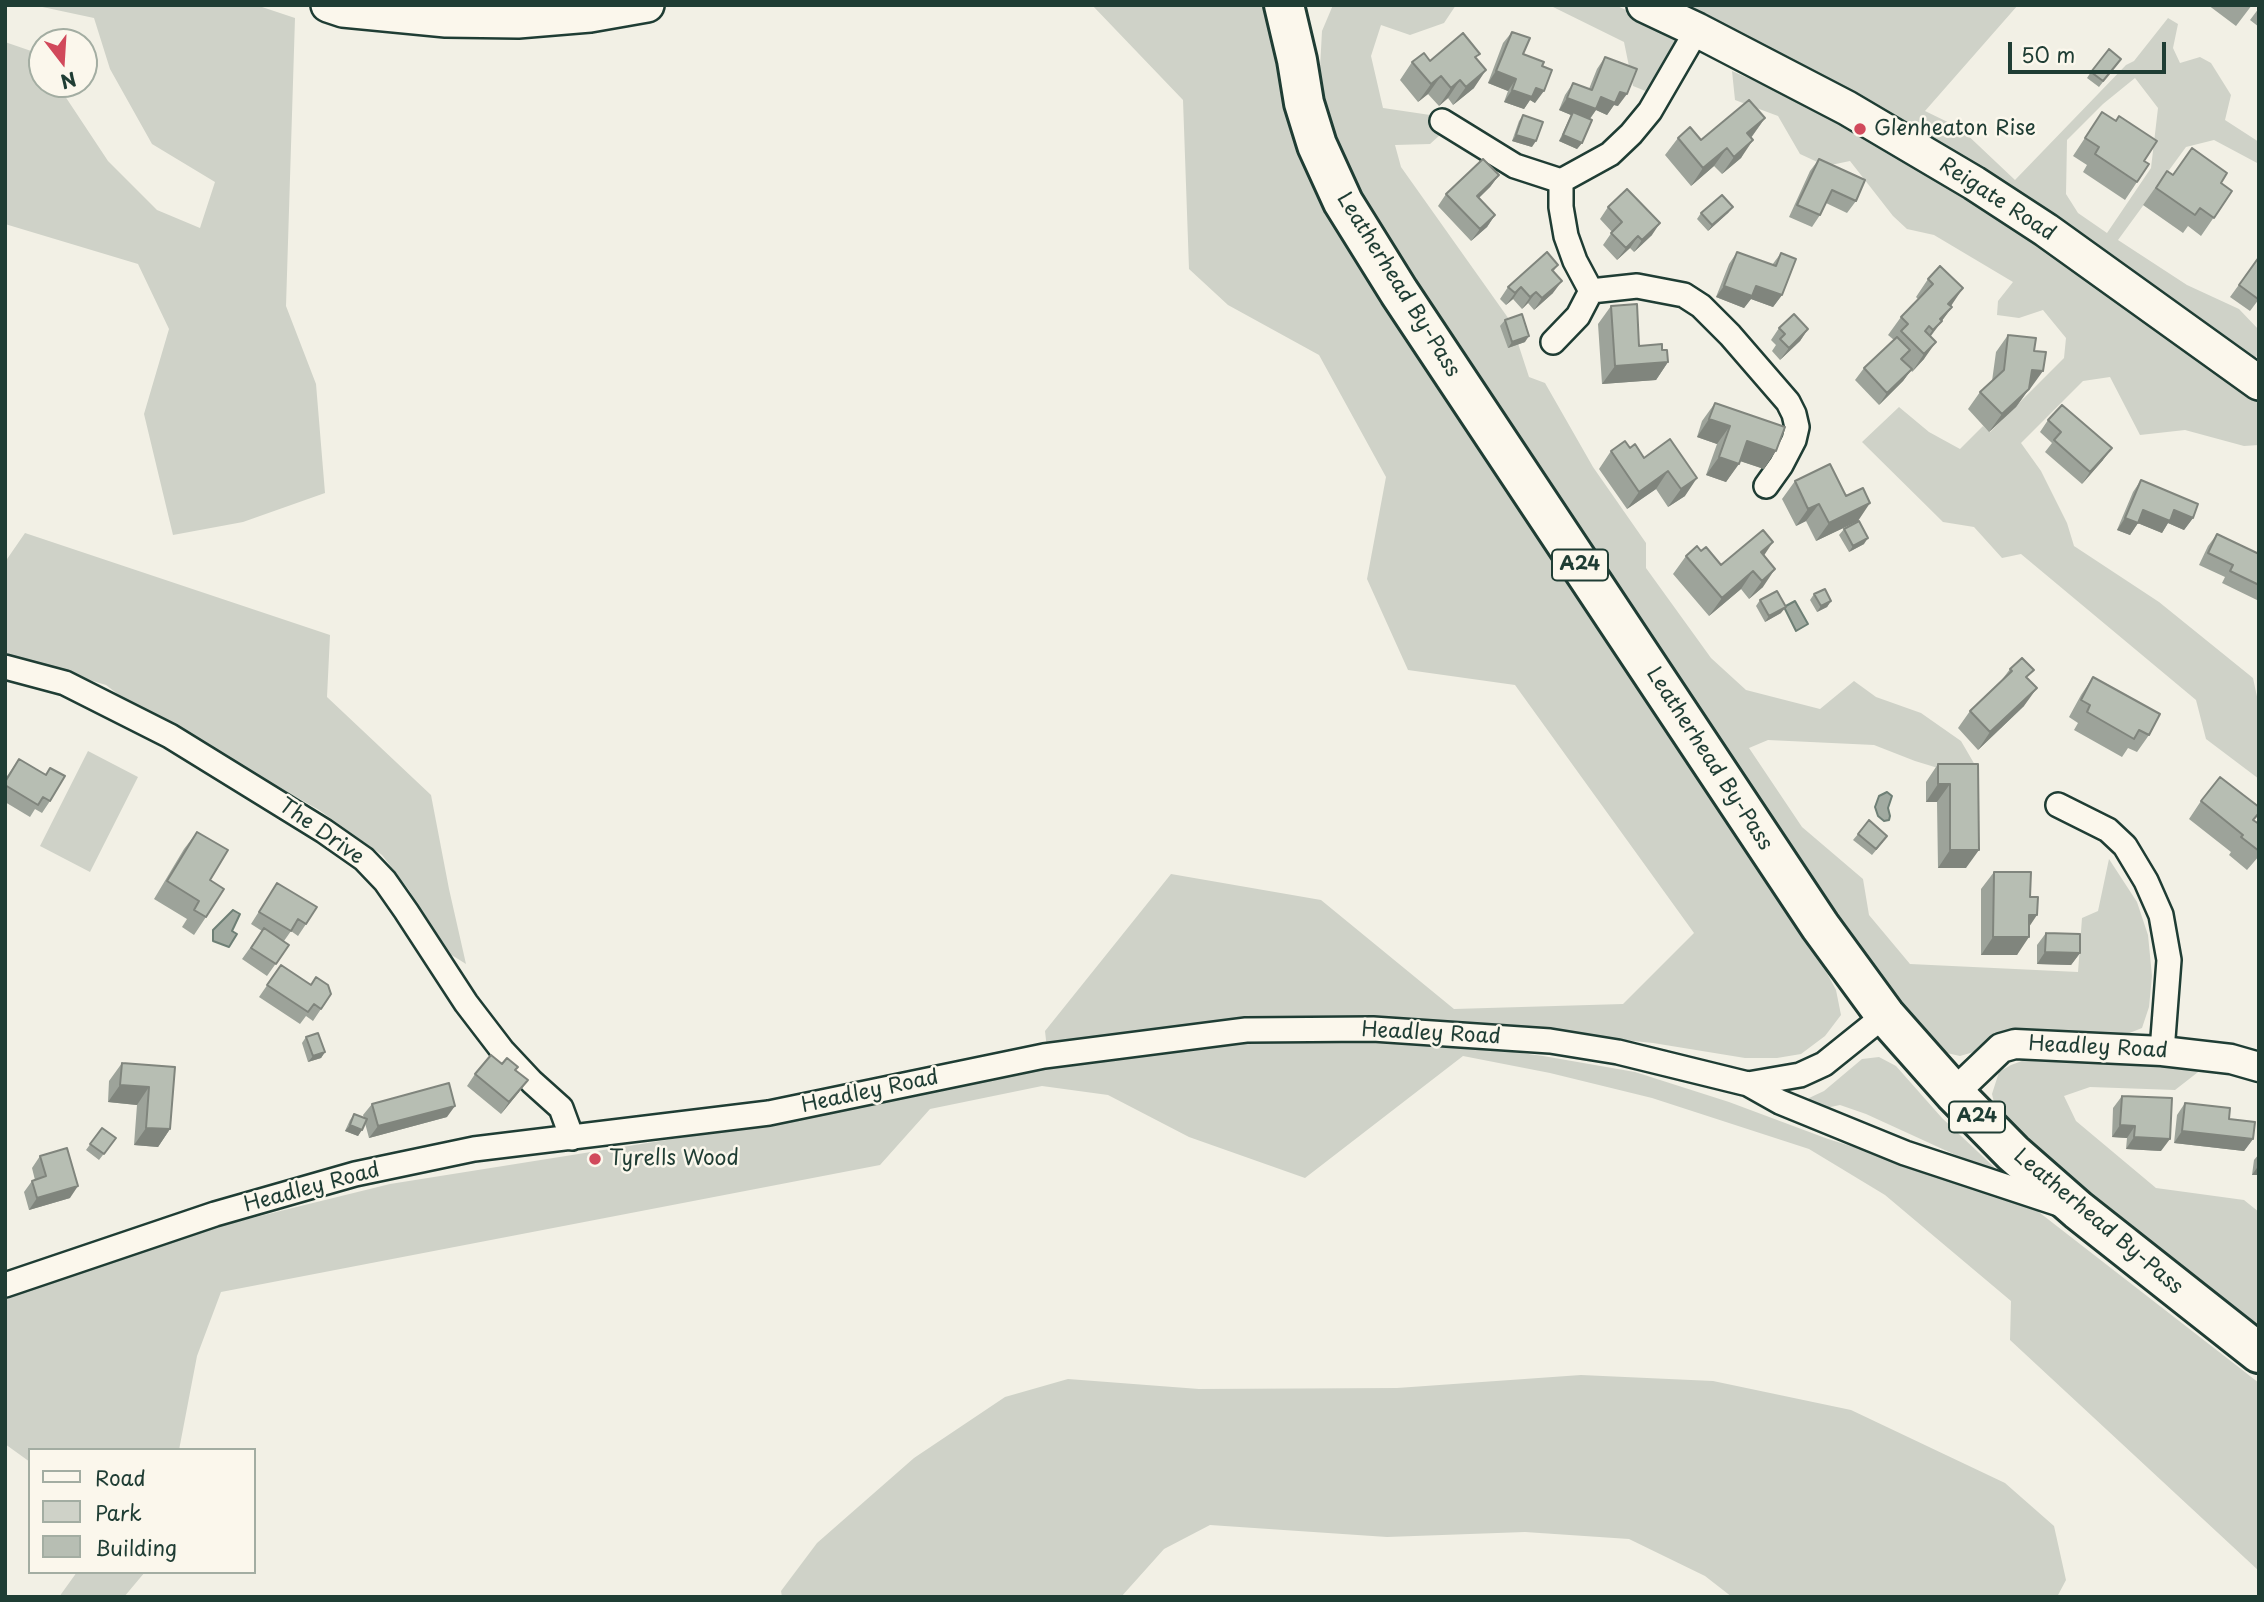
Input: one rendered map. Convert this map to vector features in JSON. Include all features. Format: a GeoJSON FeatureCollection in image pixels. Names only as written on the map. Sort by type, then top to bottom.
{"type":"FeatureCollection","features":[{"type":"Feature","properties":{"kind":"highway","name":"Leatherhead By-Pass"},"geometry":{"type":"LineString","coordinates":[[1284,5],[1304,103],[1317,145],[1343,202],[1399,292],[1820,926],[1885,1015],[1954,1093],[2013,1153],[2078,1210],[2259,1353]]}},
{"type":"Feature","properties":{"kind":"highway","name":"Leatherhead By-Pass"},"geometry":{"type":"LineString","coordinates":[[1297,60],[1312,5]]}},
{"type":"Feature","properties":{"kind":"main road"},"geometry":{"type":"LineString","coordinates":[[328,5],[343,10],[433,19],[482,20],[590,15],[647,5]]}},
{"type":"Feature","properties":{"kind":"main road","name":"Reigate Road"},"geometry":{"type":"LineString","coordinates":[[1644,5],[1847,108],[1974,183],[2046,230],[2259,383]]}},
{"type":"Feature","properties":{"kind":"street"},"geometry":{"type":"LineString","coordinates":[[1442,121],[1515,166],[1561,181],[1610,154],[1631,134],[1650,111],[1697,30]]}},
{"type":"Feature","properties":{"kind":"street"},"geometry":{"type":"LineString","coordinates":[[1561,181],[1561,207],[1566,236],[1574,261],[1591,291]]}},
{"type":"Feature","properties":{"kind":"street"},"geometry":{"type":"LineString","coordinates":[[1591,291],[1637,286],[1684,295],[1701,306],[1730,335],[1788,402],[1794,414],[1797,427],[1794,440],[1766,486]]}},
{"type":"Feature","properties":{"kind":"street"},"geometry":{"type":"LineString","coordinates":[[1553,342],[1578,317],[1591,291]]}},
{"type":"Feature","properties":{"kind":"street","name":"The Drive"},"geometry":{"type":"LineString","coordinates":[[5,667],[65,683],[170,736],[308,820],[363,859],[385,881],[466,1003],[502,1050],[561,1108],[572,1138]]}},
{"type":"Feature","properties":{"kind":"street"},"geometry":{"type":"LineString","coordinates":[[2058,805],[2108,830],[2125,846],[2146,881],[2161,915],[2169,960],[2162,1051]]}},
{"type":"Feature","properties":{"kind":"street","name":"Headley Road"},"geometry":{"type":"LineString","coordinates":[[1748,1084],[1800,1075],[1824,1063],[1885,1015]]}},
{"type":"Feature","properties":{"kind":"street","name":"Headley Road"},"geometry":{"type":"LineString","coordinates":[[5,1285],[215,1214],[355,1174],[474,1149],[769,1113],[1044,1056],[1245,1030],[1373,1029],[1550,1041],[1618,1052],[1748,1084],[1780,1102],[1905,1153],[2078,1210]]}},
{"type":"Feature","properties":{"kind":"street","name":"Headley Road"},"geometry":{"type":"LineString","coordinates":[[1954,1093],[2001,1048],[2015,1044],[2162,1051],[2259,1066]]}},
{"type":"Feature","properties":{"kind":"green space"},"geometry":{"type":"Polygon","coordinates":[[[33,5],[256,5],[295,18],[286,306],[316,384],[325,493],[243,522],[173,535],[144,414],[169,329],[138,264],[5,224],[5,42],[28,50],[28,98],[66,98],[108,161],[157,210],[200,228],[215,182],[152,144],[110,69],[94,18],[33,5]]]}},
{"type":"Feature","properties":{"kind":"green space"},"geometry":{"type":"Polygon","coordinates":[[[1092,5],[1268,5],[1293,120],[1806,934],[1836,990],[1841,1015],[1825,1036],[1801,1054],[1777,1058],[1745,1058],[1653,1043],[1464,1024],[1463,1045],[1635,1072],[1729,1102],[1828,1139],[2022,1199],[2259,1383],[2259,1571],[2010,1340],[2011,1301],[1885,1195],[1809,1149],[1652,1098],[1550,1073],[1463,1056],[1305,1178],[1189,1137],[1108,1095],[1042,1086],[930,1109],[880,1165],[221,1292],[197,1356],[179,1448],[28,1448],[28,1461],[5,1444],[5,1295],[195,1232],[390,1184],[773,1123],[1049,1068],[1045,1031],[1171,874],[1321,900],[1454,1009],[1623,1004],[1694,933],[1515,685],[1408,670],[1367,579],[1386,477],[1319,355],[1228,305],[1189,269],[1183,100],[1092,5]]]}},
{"type":"Feature","properties":{"kind":"green space"},"geometry":{"type":"Polygon","coordinates":[[[1333,5],[1456,5],[1444,23],[1410,35],[1381,25],[1371,56],[1383,108],[1437,116],[1440,135],[1430,144],[1395,145],[1401,167],[1511,322],[1529,377],[1545,383],[1593,467],[1646,543],[1646,568],[1711,658],[1746,690],[1820,709],[1854,681],[1876,697],[1921,713],[1961,741],[1975,765],[1951,772],[1874,745],[1768,740],[1749,748],[1802,827],[1863,879],[1869,915],[1910,964],[2078,972],[2082,918],[2098,911],[2109,859],[2137,902],[2148,935],[2152,976],[2149,1007],[2142,1028],[2112,1040],[1977,1051],[1960,1056],[1938,1051],[1874,978],[1869,958],[1722,753],[1438,320],[1334,151],[1319,87],[1322,31],[1333,5]]]}},
{"type":"Feature","properties":{"kind":"green space"},"geometry":{"type":"Polygon","coordinates":[[[1549,5],[1615,5],[1681,35],[1648,92],[1633,86],[1624,42],[1549,5]]]}},
{"type":"Feature","properties":{"kind":"green space"},"geometry":{"type":"Polygon","coordinates":[[[1675,5],[2018,5],[1925,111],[1960,128],[2015,180],[2126,65],[2134,61],[2168,18],[2178,24],[2173,48],[2180,63],[2200,57],[2211,63],[2231,95],[2225,120],[2259,142],[2259,164],[2214,140],[2186,147],[2118,240],[2187,285],[2239,309],[2259,330],[2259,354],[2247,366],[1675,5]],[[2135,78],[2103,104],[2067,140],[2066,194],[2078,213],[2107,233],[2151,168],[2158,108],[2135,78]]]}},
{"type":"Feature","properties":{"kind":"green space"},"geometry":{"type":"Polygon","coordinates":[[[1732,71],[1836,117],[1946,181],[2259,397],[2259,445],[2244,446],[2185,430],[2140,435],[2110,377],[2083,381],[2021,443],[2041,471],[2067,523],[2074,546],[2159,602],[2253,678],[2259,706],[2259,779],[2206,739],[2196,700],[2021,554],[2002,558],[1974,527],[1943,522],[1862,442],[1899,407],[1929,432],[1960,449],[1983,426],[1990,432],[2064,358],[2066,338],[2043,310],[2019,318],[1997,315],[1998,301],[2013,282],[1934,235],[1907,229],[1893,216],[1850,161],[1826,166],[1800,154],[1778,116],[1735,100],[1732,71]]]}},
{"type":"Feature","properties":{"kind":"green space"},"geometry":{"type":"Polygon","coordinates":[[[25,533],[330,635],[327,697],[431,795],[466,964],[442,949],[409,890],[382,855],[319,810],[128,702],[106,685],[5,654],[5,562],[25,533]]]}},
{"type":"Feature","properties":{"kind":"green space"},"geometry":{"type":"Polygon","coordinates":[[[88,751],[138,777],[90,872],[40,846],[88,751]]]}},
{"type":"Feature","properties":{"kind":"green space"},"geometry":{"type":"Polygon","coordinates":[[[2041,1054],[2190,1061],[2202,1069],[2175,1090],[2090,1087],[2064,1096],[2076,1121],[2156,1188],[2244,1200],[2259,1212],[2259,1337],[2029,1151],[1996,1111],[1992,1094],[1999,1072],[2041,1054]]]}},
{"type":"Feature","properties":{"kind":"green space"},"geometry":{"type":"Polygon","coordinates":[[[1879,1057],[1896,1066],[1942,1118],[1995,1168],[1984,1168],[1866,1114],[1840,1105],[1821,1109],[1810,1106],[1809,1098],[1824,1091],[1862,1059],[1879,1057]]]}},
{"type":"Feature","properties":{"kind":"green space"},"geometry":{"type":"Polygon","coordinates":[[[1581,1375],[1713,1381],[1851,1410],[2005,1483],[2054,1526],[2066,1580],[2057,1597],[1732,1597],[1705,1576],[1629,1539],[1525,1532],[1387,1537],[1210,1525],[1164,1549],[1121,1597],[782,1597],[781,1591],[817,1543],[914,1458],[1005,1397],[1068,1379],[1199,1389],[1397,1388],[1581,1375]]]}},
{"type":"Feature","properties":{"kind":"green space"},"geometry":{"type":"Polygon","coordinates":[[[76,1574],[143,1574],[124,1597],[59,1597],[76,1574]]]}},
{"type":"Feature","properties":{"kind":"shaded area"},"geometry":{"type":"Polygon","coordinates":[[[1795,601],[1808,624],[1796,631],[1784,607],[1795,601]]]}},
{"type":"Feature","properties":{"kind":"shaded area"},"geometry":{"type":"Polygon","coordinates":[[[1887,792],[1892,796],[1888,808],[1890,816],[1889,820],[1884,821],[1878,816],[1875,807],[1879,796],[1887,792]]]}},
{"type":"Feature","properties":{"kind":"shaded area"},"geometry":{"type":"Polygon","coordinates":[[[233,910],[240,914],[232,931],[237,934],[229,947],[213,941],[213,930],[233,910]]]}},
{"type":"Feature","properties":{"kind":"building"},"geometry":{"type":"Polygon","coordinates":[[[1512,32],[1530,38],[1523,54],[1544,62],[1542,66],[1552,70],[1544,91],[1536,88],[1532,97],[1512,90],[1516,79],[1496,71],[1512,32]]]}},
{"type":"Feature","properties":{"kind":"building"},"geometry":{"type":"Polygon","coordinates":[[[1463,33],[1480,54],[1475,57],[1486,70],[1466,87],[1460,80],[1451,88],[1441,76],[1431,84],[1412,62],[1424,53],[1430,61],[1463,33]]]}},
{"type":"Feature","properties":{"kind":"building"},"geometry":{"type":"Polygon","coordinates":[[[2109,49],[2121,59],[2103,81],[2091,72],[2109,49]]]}},
{"type":"Feature","properties":{"kind":"building"},"geometry":{"type":"Polygon","coordinates":[[[1605,57],[1637,69],[1627,94],[1620,92],[1615,103],[1601,97],[1596,109],[1567,98],[1573,83],[1592,90],[1605,57]]]}},
{"type":"Feature","properties":{"kind":"building"},"geometry":{"type":"Polygon","coordinates":[[[1749,100],[1765,118],[1747,133],[1753,140],[1734,157],[1727,148],[1703,168],[1678,138],[1690,127],[1701,140],[1749,100]]]}},
{"type":"Feature","properties":{"kind":"building"},"geometry":{"type":"Polygon","coordinates":[[[1573,112],[1592,120],[1582,143],[1563,135],[1573,112]]]}},
{"type":"Feature","properties":{"kind":"building"},"geometry":{"type":"Polygon","coordinates":[[[2102,112],[2116,121],[2119,116],[2157,141],[2144,161],[2149,164],[2137,182],[2095,154],[2099,147],[2085,138],[2102,112]]]}},
{"type":"Feature","properties":{"kind":"building"},"geometry":{"type":"Polygon","coordinates":[[[1523,115],[1543,122],[1536,141],[1516,135],[1523,115]]]}},
{"type":"Feature","properties":{"kind":"building"},"geometry":{"type":"Polygon","coordinates":[[[2192,148],[2227,173],[2221,183],[2232,191],[2214,218],[2200,208],[2195,215],[2156,188],[2167,171],[2173,175],[2192,148]]]}},
{"type":"Feature","properties":{"kind":"building"},"geometry":{"type":"Polygon","coordinates":[[[1483,159],[1499,175],[1477,196],[1495,215],[1480,229],[1446,194],[1483,159]]]}},
{"type":"Feature","properties":{"kind":"building"},"geometry":{"type":"Polygon","coordinates":[[[1819,159],[1865,180],[1856,201],[1832,190],[1820,215],[1797,205],[1819,159]]]}},
{"type":"Feature","properties":{"kind":"building"},"geometry":{"type":"Polygon","coordinates":[[[1627,189],[1660,223],[1642,240],[1638,236],[1626,248],[1611,233],[1622,222],[1608,207],[1627,189]]]}},
{"type":"Feature","properties":{"kind":"building"},"geometry":{"type":"Polygon","coordinates":[[[1722,195],[1733,207],[1712,225],[1701,213],[1722,195]]]}},
{"type":"Feature","properties":{"kind":"building"},"geometry":{"type":"Polygon","coordinates":[[[1547,252],[1558,265],[1552,270],[1562,281],[1542,298],[1536,292],[1530,297],[1521,287],[1515,293],[1508,287],[1547,252]]]}},
{"type":"Feature","properties":{"kind":"building"},"geometry":{"type":"Polygon","coordinates":[[[1737,252],[1776,266],[1781,253],[1796,259],[1782,295],[1756,286],[1752,296],[1724,286],[1737,252]]]}},
{"type":"Feature","properties":{"kind":"building"},"geometry":{"type":"Polygon","coordinates":[[[2259,257],[2259,299],[2258,299],[2239,285],[2259,257]]]}},
{"type":"Feature","properties":{"kind":"building"},"geometry":{"type":"Polygon","coordinates":[[[1940,266],[1963,288],[1948,304],[1952,307],[1940,319],[1942,321],[1933,330],[1929,326],[1925,331],[1936,342],[1924,354],[1901,331],[1908,324],[1901,317],[1933,284],[1928,279],[1940,266]]]}},
{"type":"Feature","properties":{"kind":"building"},"geometry":{"type":"Polygon","coordinates":[[[1637,304],[1639,346],[1662,344],[1662,350],[1667,350],[1668,362],[1615,366],[1611,306],[1637,304]]]}},
{"type":"Feature","properties":{"kind":"building"},"geometry":{"type":"Polygon","coordinates":[[[1522,314],[1529,336],[1512,342],[1505,320],[1522,314]]]}},
{"type":"Feature","properties":{"kind":"building"},"geometry":{"type":"Polygon","coordinates":[[[1794,314],[1808,329],[1789,348],[1780,339],[1785,334],[1779,328],[1794,314]]]}},
{"type":"Feature","properties":{"kind":"building"},"geometry":{"type":"Polygon","coordinates":[[[2008,335],[2036,338],[2034,351],[2046,352],[2043,371],[2032,370],[2029,389],[2002,414],[1980,392],[2004,370],[2008,335]]]}},
{"type":"Feature","properties":{"kind":"building"},"geometry":{"type":"Polygon","coordinates":[[[1897,337],[1910,350],[1901,359],[1912,369],[1887,393],[1864,368],[1897,337]]]}},
{"type":"Feature","properties":{"kind":"building"},"geometry":{"type":"Polygon","coordinates":[[[1715,403],[1785,427],[1776,451],[1747,441],[1739,464],[1719,457],[1730,426],[1709,419],[1715,403]]]}},
{"type":"Feature","properties":{"kind":"building"},"geometry":{"type":"Polygon","coordinates":[[[2062,405],[2112,448],[2090,472],[2054,440],[2061,432],[2048,420],[2062,405]]]}},
{"type":"Feature","properties":{"kind":"building"},"geometry":{"type":"Polygon","coordinates":[[[1670,439],[1697,478],[1681,489],[1668,471],[1639,492],[1611,451],[1625,441],[1630,448],[1635,444],[1644,458],[1670,439]]]}},
{"type":"Feature","properties":{"kind":"building"},"geometry":{"type":"Polygon","coordinates":[[[1830,464],[1846,496],[1863,488],[1870,503],[1829,523],[1819,504],[1808,509],[1795,481],[1830,464]]]}},
{"type":"Feature","properties":{"kind":"building"},"geometry":{"type":"Polygon","coordinates":[[[2141,480],[2198,504],[2193,518],[2174,510],[2170,521],[2143,510],[2138,523],[2125,518],[2141,480]]]}},
{"type":"Feature","properties":{"kind":"building"},"geometry":{"type":"Polygon","coordinates":[[[1859,521],[1868,538],[1853,546],[1844,529],[1859,521]]]}},
{"type":"Feature","properties":{"kind":"building"},"geometry":{"type":"Polygon","coordinates":[[[1763,530],[1773,542],[1761,552],[1775,569],[1762,581],[1753,571],[1722,598],[1686,556],[1697,546],[1701,551],[1706,547],[1721,565],[1763,530]]]}},
{"type":"Feature","properties":{"kind":"building"},"geometry":{"type":"Polygon","coordinates":[[[2217,534],[2259,554],[2259,585],[2230,571],[2233,565],[2208,553],[2217,534]]]}},
{"type":"Feature","properties":{"kind":"building"},"geometry":{"type":"Polygon","coordinates":[[[1825,589],[1831,601],[1821,606],[1814,594],[1825,589]]]}},
{"type":"Feature","properties":{"kind":"building"},"geometry":{"type":"Polygon","coordinates":[[[1777,591],[1786,607],[1769,616],[1760,600],[1777,591]]]}},
{"type":"Feature","properties":{"kind":"building"},"geometry":{"type":"Polygon","coordinates":[[[2022,658],[2034,670],[2026,677],[2037,688],[1990,732],[1970,711],[2022,658]]]}},
{"type":"Feature","properties":{"kind":"building"},"geometry":{"type":"Polygon","coordinates":[[[2093,677],[2160,714],[2149,735],[2139,730],[2134,739],[2087,712],[2090,705],[2081,700],[2093,677]]]}},
{"type":"Feature","properties":{"kind":"building"},"geometry":{"type":"Polygon","coordinates":[[[19,759],[46,775],[50,768],[65,776],[50,801],[43,797],[38,805],[5,785],[19,759]]]}},
{"type":"Feature","properties":{"kind":"building"},"geometry":{"type":"Polygon","coordinates":[[[1938,764],[1978,764],[1979,850],[1950,850],[1950,784],[1938,784],[1938,764]]]}},
{"type":"Feature","properties":{"kind":"building"},"geometry":{"type":"Polygon","coordinates":[[[2220,777],[2259,807],[2259,813],[2253,820],[2259,824],[2259,851],[2201,801],[2220,777]]]}},
{"type":"Feature","properties":{"kind":"building"},"geometry":{"type":"Polygon","coordinates":[[[1869,820],[1887,836],[1876,849],[1858,834],[1869,820]]]}},
{"type":"Feature","properties":{"kind":"building"},"geometry":{"type":"Polygon","coordinates":[[[197,832],[228,850],[210,880],[224,889],[206,917],[194,910],[199,901],[167,881],[197,832]]]}},
{"type":"Feature","properties":{"kind":"building"},"geometry":{"type":"Polygon","coordinates":[[[1994,872],[2031,872],[2030,897],[2038,897],[2037,915],[2029,915],[2029,937],[1993,937],[1994,872]]]}},
{"type":"Feature","properties":{"kind":"building"},"geometry":{"type":"Polygon","coordinates":[[[277,883],[317,907],[306,924],[298,919],[291,931],[259,912],[277,883]]]}},
{"type":"Feature","properties":{"kind":"building"},"geometry":{"type":"Polygon","coordinates":[[[264,928],[289,945],[276,964],[251,948],[264,928]]]}},
{"type":"Feature","properties":{"kind":"building"},"geometry":{"type":"Polygon","coordinates":[[[2046,933],[2080,934],[2080,953],[2045,952],[2046,933]]]}},
{"type":"Feature","properties":{"kind":"building"},"geometry":{"type":"Polygon","coordinates":[[[281,965],[311,985],[316,977],[328,985],[331,994],[321,1009],[314,1004],[308,1012],[267,985],[281,965]]]}},
{"type":"Feature","properties":{"kind":"building"},"geometry":{"type":"Polygon","coordinates":[[[318,1033],[325,1052],[313,1056],[306,1037],[318,1033]]]}},
{"type":"Feature","properties":{"kind":"building"},"geometry":{"type":"Polygon","coordinates":[[[491,1055],[502,1064],[507,1058],[518,1067],[515,1070],[528,1080],[509,1102],[475,1074],[491,1055]]]}},
{"type":"Feature","properties":{"kind":"building"},"geometry":{"type":"Polygon","coordinates":[[[122,1063],[175,1067],[170,1129],[146,1128],[149,1087],[120,1085],[122,1063]]]}},
{"type":"Feature","properties":{"kind":"building"},"geometry":{"type":"Polygon","coordinates":[[[449,1083],[455,1106],[378,1126],[372,1104],[449,1083]]]}},
{"type":"Feature","properties":{"kind":"building"},"geometry":{"type":"Polygon","coordinates":[[[2122,1096],[2172,1098],[2170,1139],[2134,1137],[2135,1126],[2120,1125],[2122,1096]]]}},
{"type":"Feature","properties":{"kind":"building"},"geometry":{"type":"Polygon","coordinates":[[[2185,1103],[2230,1108],[2229,1119],[2255,1122],[2253,1139],[2182,1131],[2185,1103]]]}},
{"type":"Feature","properties":{"kind":"building"},"geometry":{"type":"Polygon","coordinates":[[[354,1114],[367,1119],[362,1130],[350,1125],[354,1114]]]}},
{"type":"Feature","properties":{"kind":"building"},"geometry":{"type":"Polygon","coordinates":[[[102,1128],[116,1138],[104,1154],[90,1144],[102,1128]]]}},
{"type":"Feature","properties":{"kind":"building"},"geometry":{"type":"Polygon","coordinates":[[[67,1148],[78,1186],[37,1198],[32,1181],[46,1176],[40,1156],[67,1148]]]}},
{"type":"Feature","properties":{"kind":"place","name":"Glenheaton Rise"},"geometry":{"type":"Point","coordinates":[1860,129]}},
{"type":"Feature","properties":{"kind":"place","name":"Tyrells Wood"},"geometry":{"type":"Point","coordinates":[595,1159]}}]}
